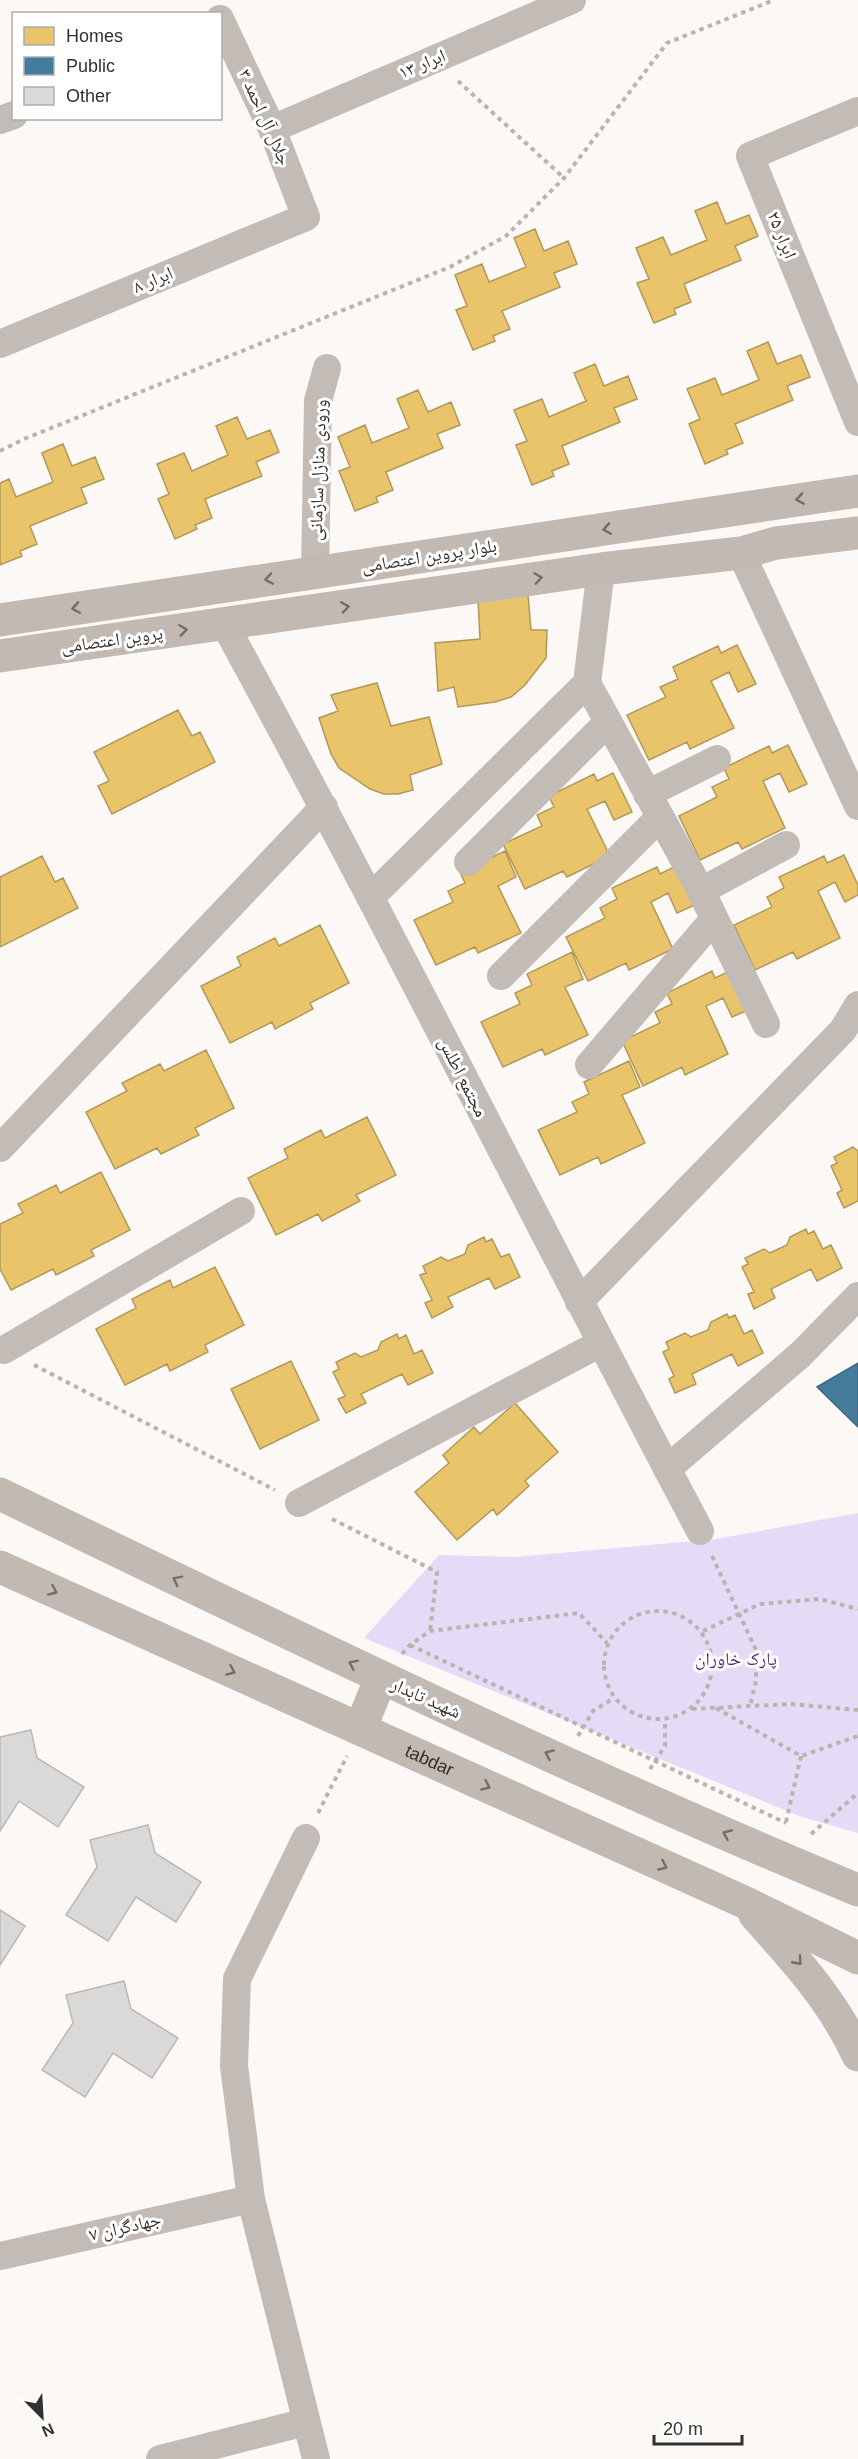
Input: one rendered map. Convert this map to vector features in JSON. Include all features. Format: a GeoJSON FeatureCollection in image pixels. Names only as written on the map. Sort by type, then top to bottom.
{"type":"FeatureCollection","features":[{"type":"Feature","properties":{"kind":"main road","name":"بلوار پروین اعتصامی"},"geometry":{"type":"LineString","coordinates":[[0,620],[858,491]]}},
{"type":"Feature","properties":{"kind":"main road","name":"بلوار پروین اعتصامی"},"geometry":{"type":"LineString","coordinates":[[225,625],[601,569],[741,553],[776,543],[858,533]]}},
{"type":"Feature","properties":{"kind":"main road","name":"پروین اعتصامی"},"geometry":{"type":"LineString","coordinates":[[0,656],[225,625]]}},
{"type":"Feature","properties":{"kind":"main road","name":"شهید تابدار"},"geometry":{"type":"LineString","coordinates":[[0,1494],[381,1678],[766,1852],[858,1890]]}},
{"type":"Feature","properties":{"kind":"main road","name":"tabdar"},"geometry":{"type":"LineString","coordinates":[[0,1567],[744,1902],[858,1958]]}},
{"type":"Feature","properties":{"kind":"main road"},"geometry":{"type":"LineString","coordinates":[[360,1729],[381,1678]]}},
{"type":"Feature","properties":{"kind":"main road"},"geometry":{"type":"LineString","coordinates":[[766,1852],[858,1875]]}},
{"type":"Feature","properties":{"kind":"main road"},"geometry":{"type":"LineString","coordinates":[[744,1902],[805,1969],[830,2005],[858,2055]]}},
{"type":"Feature","properties":{"kind":"street","name":"ابرار ۱۳"},"geometry":{"type":"LineString","coordinates":[[272,129],[572,0]]}},
{"type":"Feature","properties":{"kind":"street","name":"جلال آل احمد ۳"},"geometry":{"type":"LineString","coordinates":[[222,25],[272,129],[306,217]]}},
{"type":"Feature","properties":{"kind":"street","name":"ابرار ۲۵"},"geometry":{"type":"LineString","coordinates":[[858,111],[750,156],[852,388],[858,422]]}},
{"type":"Feature","properties":{"kind":"street","name":"ابرار ۸"},"geometry":{"type":"LineString","coordinates":[[0,344],[306,217]]}},
{"type":"Feature","properties":{"kind":"street","name":"ورودی منازل سازمانی"},"geometry":{"type":"LineString","coordinates":[[315,573],[318,401],[327,368]]}},
{"type":"Feature","properties":{"kind":"street"},"geometry":{"type":"LineString","coordinates":[[741,553],[858,806]]}},
{"type":"Feature","properties":{"kind":"street"},"geometry":{"type":"LineString","coordinates":[[601,569],[587,683],[701,891],[766,1024]]}},
{"type":"Feature","properties":{"kind":"street","name":"مجتمع اطلس"},"geometry":{"type":"LineString","coordinates":[[225,625],[324,807],[579,1302],[700,1531]]}},
{"type":"Feature","properties":{"kind":"street"},"geometry":{"type":"LineString","coordinates":[[370,897],[587,683]]}},
{"type":"Feature","properties":{"kind":"street"},"geometry":{"type":"LineString","coordinates":[[468,862],[608,722]]}},
{"type":"Feature","properties":{"kind":"street"},"geometry":{"type":"LineString","coordinates":[[501,976],[653,805],[717,759]]}},
{"type":"Feature","properties":{"kind":"street"},"geometry":{"type":"LineString","coordinates":[[0,1148],[324,807]]}},
{"type":"Feature","properties":{"kind":"street"},"geometry":{"type":"LineString","coordinates":[[701,891],[786,845]]}},
{"type":"Feature","properties":{"kind":"street"},"geometry":{"type":"LineString","coordinates":[[589,1065],[714,919]]}},
{"type":"Feature","properties":{"kind":"street"},"geometry":{"type":"LineString","coordinates":[[579,1302],[843,1030],[858,1005]]}},
{"type":"Feature","properties":{"kind":"street"},"geometry":{"type":"LineString","coordinates":[[1,1352],[241,1211]]}},
{"type":"Feature","properties":{"kind":"street"},"geometry":{"type":"LineString","coordinates":[[667,1469],[800,1355],[858,1296]]}},
{"type":"Feature","properties":{"kind":"street"},"geometry":{"type":"LineString","coordinates":[[299,1503],[601,1343]]}},
{"type":"Feature","properties":{"kind":"street"},"geometry":{"type":"LineString","coordinates":[[306,1838],[237,1978],[234,2066],[250,2199],[315,2459]]}},
{"type":"Feature","properties":{"kind":"street","name":"جهادگران ۷"},"geometry":{"type":"LineString","coordinates":[[0,2256],[250,2199]]}},
{"type":"Feature","properties":{"kind":"street"},"geometry":{"type":"LineString","coordinates":[[160,2459],[306,2422]]}},
{"type":"Feature","properties":{"kind":"path"},"geometry":{"type":"LineString","coordinates":[[0,451],[35,434],[450,267],[506,236],[564,178],[667,43],[774,0]]}},
{"type":"Feature","properties":{"kind":"path"},"geometry":{"type":"LineString","coordinates":[[434,59],[564,178]]}},
{"type":"Feature","properties":{"kind":"path"},"geometry":{"type":"LineString","coordinates":[[1,1352],[437,1572],[430,1631]]}},
{"type":"Feature","properties":{"kind":"path"},"geometry":{"type":"LineString","coordinates":[[700,1531],[756,1650],[756,1681],[750,1706]]}},
{"type":"Feature","properties":{"kind":"path"},"geometry":{"type":"LineString","coordinates":[[702,1631],[760,1604],[820,1599],[858,1609]]}},
{"type":"Feature","properties":{"kind":"path"},"geometry":{"type":"LineString","coordinates":[[692,1709],[709,1686],[714,1658],[702,1631],[680,1614],[652,1610],[625,1621],[607,1643],[603,1672],[614,1698],[636,1716],[665,1720],[692,1709],[791,1704],[858,1710]]}},
{"type":"Feature","properties":{"kind":"path"},"geometry":{"type":"LineString","coordinates":[[381,1678],[410,1645],[430,1631],[579,1613],[607,1643]]}},
{"type":"Feature","properties":{"kind":"path"},"geometry":{"type":"LineString","coordinates":[[410,1645],[794,1826]]}},
{"type":"Feature","properties":{"kind":"path"},"geometry":{"type":"LineString","coordinates":[[566,1761],[593,1711],[614,1698]]}},
{"type":"Feature","properties":{"kind":"path"},"geometry":{"type":"LineString","coordinates":[[716,1708],[801,1755],[858,1736]]}},
{"type":"Feature","properties":{"kind":"path"},"geometry":{"type":"LineString","coordinates":[[633,1792],[665,1746],[665,1720]]}},
{"type":"Feature","properties":{"kind":"path"},"geometry":{"type":"LineString","coordinates":[[306,1838],[360,1729]]}},
{"type":"Feature","properties":{"kind":"path"},"geometry":{"type":"LineString","coordinates":[[786,1822],[801,1755]]}},
{"type":"Feature","properties":{"kind":"path"},"geometry":{"type":"LineString","coordinates":[[811,1834],[858,1793]]}},
{"type":"Feature","properties":{"kind":"path"},"geometry":{"type":"LineString","coordinates":[[802,1830],[821,1839]]}},
{"type":"Feature","properties":{"kind":"green space","name":"پارک خاوران"},"geometry":{"type":"Polygon","coordinates":[[[858,1513],[858,1833],[802,1817],[364,1638],[439,1555],[516,1557],[716,1539],[858,1513]]]}},
{"type":"Feature","properties":{"kind":"building: Homes"},"geometry":{"type":"Polygon","coordinates":[[[717,202],[726,224],[749,215],[758,236],[735,246],[741,260],[684,284],[691,302],[674,309],[676,314],[654,323],[637,283],[649,279],[636,248],[663,237],[671,255],[707,240],[695,211],[717,202]]]}},
{"type":"Feature","properties":{"kind":"building: Homes"},"geometry":{"type":"Polygon","coordinates":[[[535,229],[544,251],[568,241],[577,264],[554,273],[560,287],[502,311],[510,329],[493,336],[495,341],[473,350],[456,310],[467,306],[455,275],[482,264],[489,282],[526,267],[514,238],[535,229]]]}},
{"type":"Feature","properties":{"kind":"building: Homes"},"geometry":{"type":"Polygon","coordinates":[[[768,342],[777,364],[801,355],[810,377],[787,386],[793,400],[735,424],[743,443],[726,450],[728,454],[705,464],[689,424],[700,419],[687,389],[715,378],[722,395],[759,380],[747,351],[768,342]]]}},
{"type":"Feature","properties":{"kind":"building: Homes"},"geometry":{"type":"Polygon","coordinates":[[[595,364],[604,386],[628,376],[637,399],[614,408],[620,422],[562,446],[569,464],[552,471],[554,476],[532,485],[516,445],[527,441],[514,410],[542,399],[549,417],[586,401],[574,373],[595,364]]]}},
{"type":"Feature","properties":{"kind":"building: Homes"},"geometry":{"type":"Polygon","coordinates":[[[418,390],[428,412],[451,402],[460,425],[437,434],[443,448],[386,472],[393,490],[376,497],[378,502],[355,511],[339,471],[350,467],[338,437],[365,425],[372,443],[409,428],[397,399],[418,390]]]}},
{"type":"Feature","properties":{"kind":"building: Homes"},"geometry":{"type":"Polygon","coordinates":[[[237,417],[247,439],[270,430],[279,452],[256,462],[262,476],[205,499],[212,518],[195,525],[197,529],[175,539],[158,499],[169,494],[157,464],[184,453],[192,471],[228,455],[216,426],[237,417]]]}},
{"type":"Feature","properties":{"kind":"building: Homes"},"geometry":{"type":"Polygon","coordinates":[[[63,444],[72,466],[95,457],[104,479],[81,488],[87,503],[30,526],[37,544],[20,551],[22,556],[0,565],[0,483],[9,479],[16,497],[53,482],[42,453],[63,444]]]}},
{"type":"Feature","properties":{"kind":"building: Homes"},"geometry":{"type":"Polygon","coordinates":[[[528,595],[531,630],[547,630],[546,658],[525,685],[511,697],[495,702],[458,707],[454,687],[438,691],[435,643],[480,639],[478,599],[528,595]]]}},
{"type":"Feature","properties":{"kind":"building: Homes"},"geometry":{"type":"Polygon","coordinates":[[[737,645],[756,684],[738,692],[729,672],[711,681],[734,728],[690,749],[687,742],[649,760],[627,715],[666,697],[660,687],[678,679],[673,667],[718,646],[721,653],[737,645]]]}},
{"type":"Feature","properties":{"kind":"building: Homes"},"geometry":{"type":"Polygon","coordinates":[[[377,683],[391,726],[429,717],[442,764],[410,775],[413,790],[398,794],[384,794],[370,789],[339,768],[331,754],[319,718],[338,711],[331,695],[377,683]]]}},
{"type":"Feature","properties":{"kind":"building: Homes"},"geometry":{"type":"Polygon","coordinates":[[[178,710],[192,736],[200,732],[215,762],[112,814],[98,786],[109,781],[94,752],[178,710]]]}},
{"type":"Feature","properties":{"kind":"building: Homes"},"geometry":{"type":"Polygon","coordinates":[[[788,745],[807,784],[789,792],[780,773],[763,781],[785,828],[742,849],[738,842],[700,860],[679,816],[717,797],[712,787],[729,779],[724,768],[769,746],[772,753],[788,745]]]}},
{"type":"Feature","properties":{"kind":"building: Homes"},"geometry":{"type":"Polygon","coordinates":[[[613,773],[632,812],[614,820],[605,801],[587,809],[610,856],[567,877],[563,871],[525,889],[503,844],[542,826],[537,815],[554,807],[549,796],[594,774],[597,781],[613,773]]]}},
{"type":"Feature","properties":{"kind":"building: Homes"},"geometry":{"type":"Polygon","coordinates":[[[505,851],[516,877],[498,886],[521,933],[478,953],[475,947],[436,965],[414,920],[453,902],[448,891],[465,883],[460,872],[505,851]]]}},
{"type":"Feature","properties":{"kind":"building: Homes"},"geometry":{"type":"Polygon","coordinates":[[[844,855],[858,885],[858,895],[845,902],[835,882],[818,891],[840,938],[797,959],[793,952],[755,970],[734,925],[772,907],[767,897],[784,888],[779,877],[824,856],[827,863],[844,855]]]}},
{"type":"Feature","properties":{"kind":"building: Homes"},"geometry":{"type":"Polygon","coordinates":[[[42,856],[55,882],[63,878],[78,908],[0,947],[0,877],[42,856]]]}},
{"type":"Feature","properties":{"kind":"building: Homes"},"geometry":{"type":"Polygon","coordinates":[[[676,866],[695,905],[677,913],[668,893],[651,902],[673,949],[629,970],[626,963],[588,981],[566,937],[605,918],[600,908],[617,899],[612,888],[657,867],[660,874],[676,866]]]}},
{"type":"Feature","properties":{"kind":"building: Homes"},"geometry":{"type":"Polygon","coordinates":[[[320,925],[349,983],[310,1003],[313,1009],[275,1029],[272,1022],[230,1043],[201,986],[241,966],[237,957],[275,938],[279,946],[320,925]]]}},
{"type":"Feature","properties":{"kind":"building: Homes"},"geometry":{"type":"Polygon","coordinates":[[[572,952],[583,979],[565,987],[588,1035],[545,1055],[542,1049],[503,1067],[481,1022],[520,1004],[515,993],[532,985],[527,974],[572,952]]]}},
{"type":"Feature","properties":{"kind":"building: Homes"},"geometry":{"type":"Polygon","coordinates":[[[732,970],[750,1009],[732,1017],[723,998],[706,1006],[728,1054],[685,1075],[682,1067],[643,1086],[622,1041],[660,1023],[655,1012],[672,1004],[667,993],[712,971],[715,978],[732,970]]]}},
{"type":"Feature","properties":{"kind":"building: Homes"},"geometry":{"type":"Polygon","coordinates":[[[206,1050],[234,1108],[195,1128],[199,1135],[161,1154],[157,1148],[115,1169],[86,1112],[127,1091],[122,1083],[160,1064],[164,1071],[206,1050]]]}},
{"type":"Feature","properties":{"kind":"building: Homes"},"geometry":{"type":"Polygon","coordinates":[[[629,1061],[640,1087],[622,1095],[645,1143],[601,1164],[598,1157],[560,1175],[538,1130],[577,1112],[572,1102],[589,1094],[584,1082],[629,1061]]]}},
{"type":"Feature","properties":{"kind":"building: Homes"},"geometry":{"type":"Polygon","coordinates":[[[367,1117],[396,1175],[356,1195],[360,1201],[322,1221],[318,1214],[276,1235],[248,1178],[288,1158],[284,1149],[321,1130],[325,1138],[367,1117]]]}},
{"type":"Feature","properties":{"kind":"building: Homes"},"geometry":{"type":"Polygon","coordinates":[[[853,1147],[858,1151],[858,1201],[844,1208],[837,1193],[842,1190],[831,1166],[837,1163],[834,1157],[853,1147]]]}},
{"type":"Feature","properties":{"kind":"building: Homes"},"geometry":{"type":"Polygon","coordinates":[[[101,1172],[130,1230],[91,1250],[94,1256],[56,1275],[53,1269],[11,1290],[0,1269],[0,1224],[23,1213],[18,1204],[56,1185],[60,1193],[101,1172]]]}},
{"type":"Feature","properties":{"kind":"building: Homes"},"geometry":{"type":"Polygon","coordinates":[[[806,1229],[808,1234],[814,1231],[823,1249],[831,1245],[842,1268],[817,1281],[811,1269],[771,1289],[775,1298],[754,1309],[748,1294],[754,1292],[742,1267],[748,1264],[745,1258],[764,1249],[770,1253],[787,1245],[790,1237],[806,1229]]]}},
{"type":"Feature","properties":{"kind":"building: Homes"},"geometry":{"type":"Polygon","coordinates":[[[484,1237],[486,1242],[492,1239],[501,1257],[509,1254],[520,1277],[495,1289],[489,1278],[448,1297],[453,1307],[432,1318],[425,1303],[432,1300],[420,1275],[426,1273],[423,1266],[441,1257],[448,1261],[465,1254],[468,1245],[484,1237]]]}},
{"type":"Feature","properties":{"kind":"building: Homes"},"geometry":{"type":"Polygon","coordinates":[[[215,1267],[244,1325],[205,1345],[208,1352],[170,1371],[167,1364],[125,1385],[96,1329],[136,1308],[132,1299],[170,1280],[173,1288],[215,1267]]]}},
{"type":"Feature","properties":{"kind":"building: Homes"},"geometry":{"type":"Polygon","coordinates":[[[727,1314],[729,1318],[735,1315],[744,1334],[752,1330],[763,1353],[738,1366],[732,1354],[692,1374],[696,1384],[675,1393],[669,1379],[674,1376],[663,1352],[669,1349],[666,1342],[685,1333],[691,1337],[708,1330],[711,1322],[727,1314]]]}},
{"type":"Feature","properties":{"kind":"building: Homes"},"geometry":{"type":"Polygon","coordinates":[[[397,1334],[399,1339],[406,1335],[414,1354],[422,1350],[433,1373],[408,1385],[402,1374],[361,1394],[366,1403],[346,1413],[338,1399],[345,1396],[333,1372],[339,1369],[336,1362],[355,1353],[361,1357],[378,1350],[381,1342],[397,1334]]]}},
{"type":"Feature","properties":{"kind":"building: Homes"},"geometry":{"type":"Polygon","coordinates":[[[291,1361],[319,1420],[260,1449],[231,1389],[291,1361]]]}},
{"type":"Feature","properties":{"kind":"building: Homes"},"geometry":{"type":"Polygon","coordinates":[[[515,1403],[558,1452],[525,1481],[529,1486],[497,1515],[493,1509],[457,1540],[415,1492],[449,1463],[443,1455],[474,1427],[480,1434],[515,1403]]]}},
{"type":"Feature","properties":{"kind":"building: Public"},"geometry":{"type":"Polygon","coordinates":[[[858,1363],[858,1427],[817,1387],[858,1363]]]}},
{"type":"Feature","properties":{"kind":"building: Other"},"geometry":{"type":"Polygon","coordinates":[[[31,1730],[37,1758],[84,1787],[58,1827],[19,1801],[0,1831],[0,1737],[31,1730]]]}},
{"type":"Feature","properties":{"kind":"building: Other"},"geometry":{"type":"Polygon","coordinates":[[[148,1825],[155,1853],[201,1882],[176,1922],[136,1897],[108,1941],[66,1915],[97,1867],[90,1840],[148,1825]]]}},
{"type":"Feature","properties":{"kind":"building: Other"},"geometry":{"type":"Polygon","coordinates":[[[0,1910],[25,1926],[0,1965],[0,1910]]]}},
{"type":"Feature","properties":{"kind":"building: Other"},"geometry":{"type":"Polygon","coordinates":[[[124,1981],[131,2009],[178,2038],[152,2078],[113,2053],[85,2097],[42,2070],[73,2023],[66,1995],[124,1981]]]}}]}
